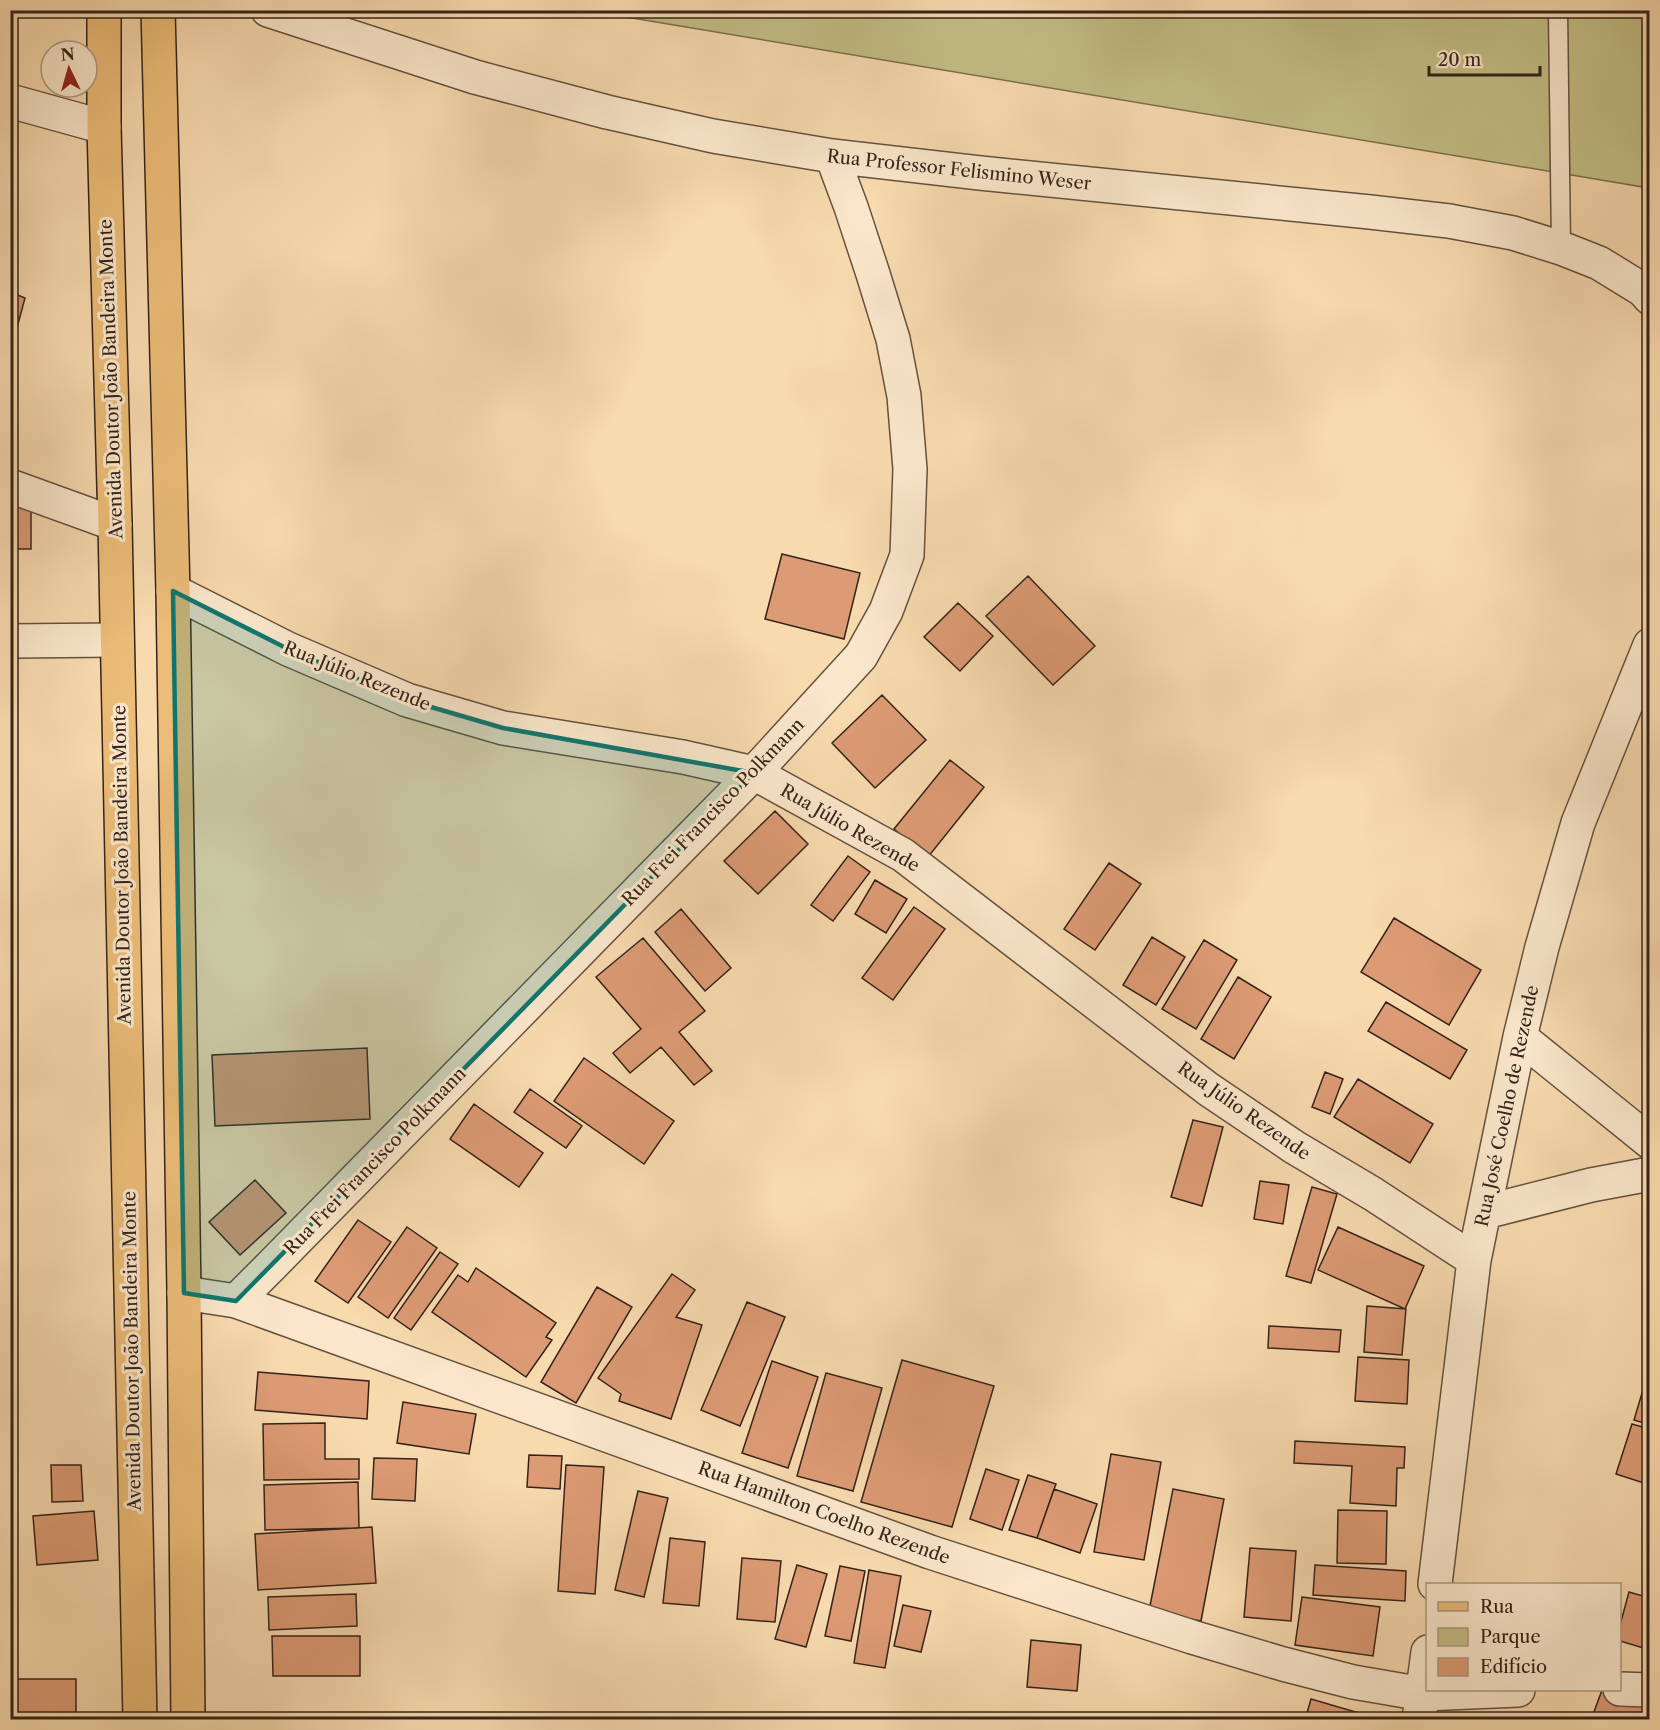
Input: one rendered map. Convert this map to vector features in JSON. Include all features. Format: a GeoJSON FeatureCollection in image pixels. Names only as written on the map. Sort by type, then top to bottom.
{"type":"FeatureCollection","features":[{"type":"Feature","properties":{"kind":"main road","name":"Avenida Doutor João Bandeira Monte"},"geometry":{"type":"LineString","coordinates":[[104,10],[104,127],[115,524],[140,1719]]}},
{"type":"Feature","properties":{"kind":"main road"},"geometry":{"type":"LineString","coordinates":[[158,10],[174,591],[188,1719]]}},
{"type":"Feature","properties":{"kind":"main road"},"geometry":{"type":"LineString","coordinates":[[139,1656],[188,1654]]}},
{"type":"Feature","properties":{"kind":"street","name":"Rua Professor Felismino Weser"},"geometry":{"type":"LineString","coordinates":[[268,10],[475,77],[607,112],[712,136],[832,156],[1449,221],[1513,232],[1599,263],[1647,302]]}},
{"type":"Feature","properties":{"kind":"street"},"geometry":{"type":"LineString","coordinates":[[10,101],[104,127]]}},
{"type":"Feature","properties":{"kind":"street","name":"Rua Frei Francisco Polkmann"},"geometry":{"type":"LineString","coordinates":[[236,1301],[754,773],[861,656],[886,611],[906,555],[910,469],[904,396],[893,339],[851,207],[832,156]]}},
{"type":"Feature","properties":{"kind":"street"},"geometry":{"type":"LineString","coordinates":[[10,486],[115,524]]}},
{"type":"Feature","properties":{"kind":"street","name":"Rua Júlio Rezende"},"geometry":{"type":"LineString","coordinates":[[174,591],[278,644],[407,700],[503,728],[683,757],[754,773],[903,855],[1208,1089],[1294,1147],[1373,1194],[1474,1260]]}},
{"type":"Feature","properties":{"kind":"street"},"geometry":{"type":"LineString","coordinates":[[10,641],[117,640]]}},
{"type":"Feature","properties":{"kind":"street","name":"Rua José Coelho de Rezende"},"geometry":{"type":"LineString","coordinates":[[1435,1583],[1474,1260],[1520,1037],[1542,947],[1578,823],[1650,645]]}},
{"type":"Feature","properties":{"kind":"street"},"geometry":{"type":"LineString","coordinates":[[1520,1037],[1650,1142]]}},
{"type":"Feature","properties":{"kind":"street"},"geometry":{"type":"LineString","coordinates":[[1485,1212],[1591,1185],[1650,1174]]}},
{"type":"Feature","properties":{"kind":"street"},"geometry":{"type":"LineString","coordinates":[[184,1293],[236,1301]]}},
{"type":"Feature","properties":{"kind":"street","name":"Rua Hamilton Coelho Rezende"},"geometry":{"type":"LineString","coordinates":[[236,1301],[930,1552],[1181,1634],[1353,1682],[1421,1707],[1507,1691]]}},
{"type":"Feature","properties":{"kind":"street"},"geometry":{"type":"LineString","coordinates":[[1421,1707],[1426,1668]]}},
{"type":"Feature","properties":{"kind":"street"},"geometry":{"type":"LineString","coordinates":[[1621,1689],[1650,1690]]}},
{"type":"Feature","properties":{"kind":"lane"},"geometry":{"type":"LineString","coordinates":[[1558,10],[1561,248]]}},
{"type":"Feature","properties":{"kind":"highlighted area"},"geometry":{"type":"Polygon","coordinates":[[[173,591],[288,649],[407,700],[503,728],[754,773],[236,1301],[184,1293],[173,591]]]}},
{"type":"Feature","properties":{"kind":"green space"},"geometry":{"type":"Polygon","coordinates":[[[590,11],[1649,11],[1649,188],[590,11]]]}},
{"type":"Feature","properties":{"kind":"building"},"geometry":{"type":"Polygon","coordinates":[[[10,292],[25,298],[10,354],[10,292]]]}},
{"type":"Feature","properties":{"kind":"building"},"geometry":{"type":"Polygon","coordinates":[[[10,490],[31,497],[31,549],[10,549],[10,490]]]}},
{"type":"Feature","properties":{"kind":"building"},"geometry":{"type":"Polygon","coordinates":[[[782,554],[860,573],[844,639],[765,619],[782,554]]]}},
{"type":"Feature","properties":{"kind":"building"},"geometry":{"type":"Polygon","coordinates":[[[1028,576],[1095,646],[1053,685],[986,616],[1028,576]]]}},
{"type":"Feature","properties":{"kind":"building"},"geometry":{"type":"Polygon","coordinates":[[[958,603],[993,636],[960,671],[924,637],[958,603]]]}},
{"type":"Feature","properties":{"kind":"building"},"geometry":{"type":"Polygon","coordinates":[[[882,695],[926,740],[875,788],[832,743],[882,695]]]}},
{"type":"Feature","properties":{"kind":"building"},"geometry":{"type":"Polygon","coordinates":[[[950,760],[984,787],[928,857],[894,829],[950,760]]]}},
{"type":"Feature","properties":{"kind":"building"},"geometry":{"type":"Polygon","coordinates":[[[775,811],[808,844],[758,894],[724,861],[775,811]]]}},
{"type":"Feature","properties":{"kind":"building"},"geometry":{"type":"Polygon","coordinates":[[[848,856],[870,872],[833,921],[811,905],[848,856]]]}},
{"type":"Feature","properties":{"kind":"building"},"geometry":{"type":"Polygon","coordinates":[[[1109,863],[1141,884],[1095,950],[1064,929],[1109,863]]]}},
{"type":"Feature","properties":{"kind":"building"},"geometry":{"type":"Polygon","coordinates":[[[875,880],[907,899],[886,933],[855,914],[875,880]]]}},
{"type":"Feature","properties":{"kind":"building"},"geometry":{"type":"Polygon","coordinates":[[[914,907],[945,929],[893,1000],[862,978],[914,907]]]}},
{"type":"Feature","properties":{"kind":"building"},"geometry":{"type":"Polygon","coordinates":[[[681,909],[731,968],[705,991],[655,932],[681,909]]]}},
{"type":"Feature","properties":{"kind":"building"},"geometry":{"type":"Polygon","coordinates":[[[1394,918],[1481,970],[1449,1025],[1361,972],[1394,918]]]}},
{"type":"Feature","properties":{"kind":"building"},"geometry":{"type":"Polygon","coordinates":[[[1152,937],[1185,957],[1156,1005],[1123,985],[1152,937]]]}},
{"type":"Feature","properties":{"kind":"building"},"geometry":{"type":"Polygon","coordinates":[[[643,938],[705,1011],[679,1032],[712,1071],[694,1085],[661,1047],[630,1073],[613,1053],[641,1029],[596,977],[643,938]]]}},
{"type":"Feature","properties":{"kind":"building"},"geometry":{"type":"Polygon","coordinates":[[[1204,940],[1237,960],[1196,1029],[1162,1009],[1204,940]]]}},
{"type":"Feature","properties":{"kind":"building"},"geometry":{"type":"Polygon","coordinates":[[[1238,977],[1271,997],[1234,1059],[1201,1039],[1238,977]]]}},
{"type":"Feature","properties":{"kind":"building"},"geometry":{"type":"Polygon","coordinates":[[[1386,1002],[1467,1050],[1450,1079],[1368,1031],[1386,1002]]]}},
{"type":"Feature","properties":{"kind":"building"},"geometry":{"type":"Polygon","coordinates":[[[367,1048],[370,1119],[215,1126],[212,1055],[367,1048]]]}},
{"type":"Feature","properties":{"kind":"building"},"geometry":{"type":"Polygon","coordinates":[[[584,1058],[674,1121],[644,1164],[554,1101],[584,1058]]]}},
{"type":"Feature","properties":{"kind":"building"},"geometry":{"type":"Polygon","coordinates":[[[1325,1072],[1343,1079],[1330,1114],[1312,1107],[1325,1072]]]}},
{"type":"Feature","properties":{"kind":"building"},"geometry":{"type":"Polygon","coordinates":[[[1358,1079],[1433,1124],[1410,1163],[1334,1117],[1358,1079]]]}},
{"type":"Feature","properties":{"kind":"building"},"geometry":{"type":"Polygon","coordinates":[[[530,1089],[582,1126],[566,1148],[514,1112],[530,1089]]]}},
{"type":"Feature","properties":{"kind":"building"},"geometry":{"type":"Polygon","coordinates":[[[474,1104],[543,1153],[519,1187],[450,1139],[474,1104]]]}},
{"type":"Feature","properties":{"kind":"building"},"geometry":{"type":"Polygon","coordinates":[[[1193,1120],[1223,1127],[1202,1206],[1171,1197],[1193,1120]]]}},
{"type":"Feature","properties":{"kind":"building"},"geometry":{"type":"Polygon","coordinates":[[[255,1180],[286,1213],[240,1255],[209,1222],[255,1180]]]}},
{"type":"Feature","properties":{"kind":"building"},"geometry":{"type":"Polygon","coordinates":[[[1260,1181],[1289,1185],[1283,1224],[1254,1219],[1260,1181]]]}},
{"type":"Feature","properties":{"kind":"building"},"geometry":{"type":"Polygon","coordinates":[[[1312,1187],[1337,1194],[1311,1283],[1286,1276],[1312,1187]]]}},
{"type":"Feature","properties":{"kind":"building"},"geometry":{"type":"Polygon","coordinates":[[[358,1220],[391,1242],[348,1303],[315,1281],[358,1220]]]}},
{"type":"Feature","properties":{"kind":"building"},"geometry":{"type":"Polygon","coordinates":[[[407,1227],[437,1248],[388,1318],[358,1297],[407,1227]]]}},
{"type":"Feature","properties":{"kind":"building"},"geometry":{"type":"Polygon","coordinates":[[[1338,1227],[1424,1266],[1405,1309],[1318,1270],[1338,1227]]]}},
{"type":"Feature","properties":{"kind":"building"},"geometry":{"type":"Polygon","coordinates":[[[440,1252],[458,1264],[411,1330],[394,1318],[440,1252]]]}},
{"type":"Feature","properties":{"kind":"building"},"geometry":{"type":"Polygon","coordinates":[[[476,1268],[556,1323],[546,1337],[552,1340],[526,1377],[432,1312],[458,1275],[468,1282],[476,1268]]]}},
{"type":"Feature","properties":{"kind":"building"},"geometry":{"type":"Polygon","coordinates":[[[672,1274],[695,1290],[676,1317],[702,1325],[671,1419],[619,1401],[621,1394],[598,1378],[672,1274]]]}},
{"type":"Feature","properties":{"kind":"building"},"geometry":{"type":"Polygon","coordinates":[[[597,1287],[632,1307],[576,1403],[541,1382],[597,1287]]]}},
{"type":"Feature","properties":{"kind":"building"},"geometry":{"type":"Polygon","coordinates":[[[747,1302],[785,1317],[740,1426],[701,1410],[747,1302]]]}},
{"type":"Feature","properties":{"kind":"building"},"geometry":{"type":"Polygon","coordinates":[[[1367,1306],[1406,1309],[1402,1355],[1364,1352],[1367,1306]]]}},
{"type":"Feature","properties":{"kind":"building"},"geometry":{"type":"Polygon","coordinates":[[[1269,1326],[1341,1330],[1339,1352],[1268,1348],[1269,1326]]]}},
{"type":"Feature","properties":{"kind":"building"},"geometry":{"type":"Polygon","coordinates":[[[1358,1357],[1409,1360],[1407,1404],[1355,1401],[1358,1357]]]}},
{"type":"Feature","properties":{"kind":"building"},"geometry":{"type":"Polygon","coordinates":[[[902,1360],[994,1386],[952,1527],[861,1502],[902,1360]]]}},
{"type":"Feature","properties":{"kind":"building"},"geometry":{"type":"Polygon","coordinates":[[[772,1361],[818,1377],[788,1468],[742,1453],[772,1361]]]}},
{"type":"Feature","properties":{"kind":"building"},"geometry":{"type":"Polygon","coordinates":[[[258,1372],[369,1381],[367,1419],[255,1410],[258,1372]]]}},
{"type":"Feature","properties":{"kind":"building"},"geometry":{"type":"Polygon","coordinates":[[[826,1373],[882,1388],[853,1491],[797,1476],[826,1373]]]}},
{"type":"Feature","properties":{"kind":"building"},"geometry":{"type":"Polygon","coordinates":[[[1648,1373],[1650,1374],[1650,1425],[1634,1420],[1648,1373]]]}},
{"type":"Feature","properties":{"kind":"building"},"geometry":{"type":"Polygon","coordinates":[[[403,1402],[476,1414],[469,1454],[397,1443],[403,1402]]]}},
{"type":"Feature","properties":{"kind":"building"},"geometry":{"type":"Polygon","coordinates":[[[325,1423],[325,1459],[359,1459],[359,1479],[264,1480],[263,1424],[325,1423]]]}},
{"type":"Feature","properties":{"kind":"building"},"geometry":{"type":"Polygon","coordinates":[[[1632,1424],[1650,1429],[1650,1485],[1616,1474],[1632,1424]]]}},
{"type":"Feature","properties":{"kind":"building"},"geometry":{"type":"Polygon","coordinates":[[[1295,1441],[1405,1447],[1404,1468],[1397,1468],[1396,1506],[1350,1503],[1352,1466],[1294,1463],[1295,1441]]]}},
{"type":"Feature","properties":{"kind":"building"},"geometry":{"type":"Polygon","coordinates":[[[1111,1454],[1161,1462],[1144,1560],[1094,1552],[1111,1454]]]}},
{"type":"Feature","properties":{"kind":"building"},"geometry":{"type":"Polygon","coordinates":[[[529,1455],[562,1456],[560,1489],[527,1487],[529,1455]]]}},
{"type":"Feature","properties":{"kind":"building"},"geometry":{"type":"Polygon","coordinates":[[[374,1458],[417,1459],[415,1501],[372,1499],[374,1458]]]}},
{"type":"Feature","properties":{"kind":"building"},"geometry":{"type":"Polygon","coordinates":[[[51,1465],[81,1465],[83,1501],[52,1502],[51,1465]]]}},
{"type":"Feature","properties":{"kind":"building"},"geometry":{"type":"Polygon","coordinates":[[[566,1465],[604,1467],[595,1594],[558,1591],[566,1465]]]}},
{"type":"Feature","properties":{"kind":"building"},"geometry":{"type":"Polygon","coordinates":[[[986,1469],[1019,1480],[1002,1530],[970,1519],[986,1469]]]}},
{"type":"Feature","properties":{"kind":"building"},"geometry":{"type":"Polygon","coordinates":[[[1028,1475],[1056,1484],[1037,1538],[1009,1530],[1028,1475]]]}},
{"type":"Feature","properties":{"kind":"building"},"geometry":{"type":"Polygon","coordinates":[[[358,1482],[359,1528],[265,1530],[264,1485],[358,1482]]]}},
{"type":"Feature","properties":{"kind":"building"},"geometry":{"type":"Polygon","coordinates":[[[1054,1489],[1097,1504],[1080,1553],[1037,1538],[1054,1489]]]}},
{"type":"Feature","properties":{"kind":"building"},"geometry":{"type":"Polygon","coordinates":[[[1173,1489],[1224,1499],[1201,1621],[1149,1611],[1173,1489]]]}},
{"type":"Feature","properties":{"kind":"building"},"geometry":{"type":"Polygon","coordinates":[[[638,1491],[668,1498],[644,1597],[615,1590],[638,1491]]]}},
{"type":"Feature","properties":{"kind":"building"},"geometry":{"type":"Polygon","coordinates":[[[1338,1510],[1387,1511],[1386,1564],[1337,1563],[1338,1510]]]}},
{"type":"Feature","properties":{"kind":"building"},"geometry":{"type":"Polygon","coordinates":[[[94,1511],[98,1560],[37,1565],[33,1516],[94,1511]]]}},
{"type":"Feature","properties":{"kind":"building"},"geometry":{"type":"Polygon","coordinates":[[[372,1527],[376,1583],[258,1590],[255,1534],[372,1527]]]}},
{"type":"Feature","properties":{"kind":"building"},"geometry":{"type":"Polygon","coordinates":[[[670,1538],[705,1542],[699,1606],[663,1603],[670,1538]]]}},
{"type":"Feature","properties":{"kind":"building"},"geometry":{"type":"Polygon","coordinates":[[[1250,1548],[1296,1551],[1291,1621],[1244,1617],[1250,1548]]]}},
{"type":"Feature","properties":{"kind":"building"},"geometry":{"type":"Polygon","coordinates":[[[742,1558],[781,1561],[775,1622],[737,1619],[742,1558]]]}},
{"type":"Feature","properties":{"kind":"building"},"geometry":{"type":"Polygon","coordinates":[[[797,1565],[827,1574],[806,1647],[775,1639],[797,1565]]]}},
{"type":"Feature","properties":{"kind":"building"},"geometry":{"type":"Polygon","coordinates":[[[1315,1565],[1406,1571],[1405,1601],[1313,1595],[1315,1565]]]}},
{"type":"Feature","properties":{"kind":"building"},"geometry":{"type":"Polygon","coordinates":[[[840,1566],[865,1571],[851,1641],[825,1636],[840,1566]]]}},
{"type":"Feature","properties":{"kind":"building"},"geometry":{"type":"Polygon","coordinates":[[[869,1570],[901,1576],[885,1668],[854,1663],[869,1570]]]}},
{"type":"Feature","properties":{"kind":"building"},"geometry":{"type":"Polygon","coordinates":[[[1629,1592],[1650,1598],[1650,1650],[1621,1641],[1621,1621],[1629,1592]]]}},
{"type":"Feature","properties":{"kind":"building"},"geometry":{"type":"Polygon","coordinates":[[[356,1594],[357,1626],[269,1630],[268,1597],[356,1594]]]}},
{"type":"Feature","properties":{"kind":"building"},"geometry":{"type":"Polygon","coordinates":[[[1302,1597],[1380,1607],[1373,1656],[1295,1645],[1302,1597]]]}},
{"type":"Feature","properties":{"kind":"building"},"geometry":{"type":"Polygon","coordinates":[[[903,1605],[931,1611],[921,1652],[894,1646],[903,1605]]]}},
{"type":"Feature","properties":{"kind":"building"},"geometry":{"type":"Polygon","coordinates":[[[272,1636],[360,1636],[360,1676],[273,1676],[272,1636]]]}},
{"type":"Feature","properties":{"kind":"building"},"geometry":{"type":"Polygon","coordinates":[[[1031,1640],[1081,1645],[1077,1691],[1027,1687],[1031,1640]]]}},
{"type":"Feature","properties":{"kind":"building"},"geometry":{"type":"Polygon","coordinates":[[[10,1679],[76,1679],[76,1720],[10,1720],[10,1679]]]}},
{"type":"Feature","properties":{"kind":"building"},"geometry":{"type":"Polygon","coordinates":[[[1602,1691],[1650,1705],[1650,1720],[1591,1720],[1602,1691]]]}},
{"type":"Feature","properties":{"kind":"building"},"geometry":{"type":"Polygon","coordinates":[[[1311,1699],[1383,1720],[1305,1720],[1311,1699]]]}}]}
